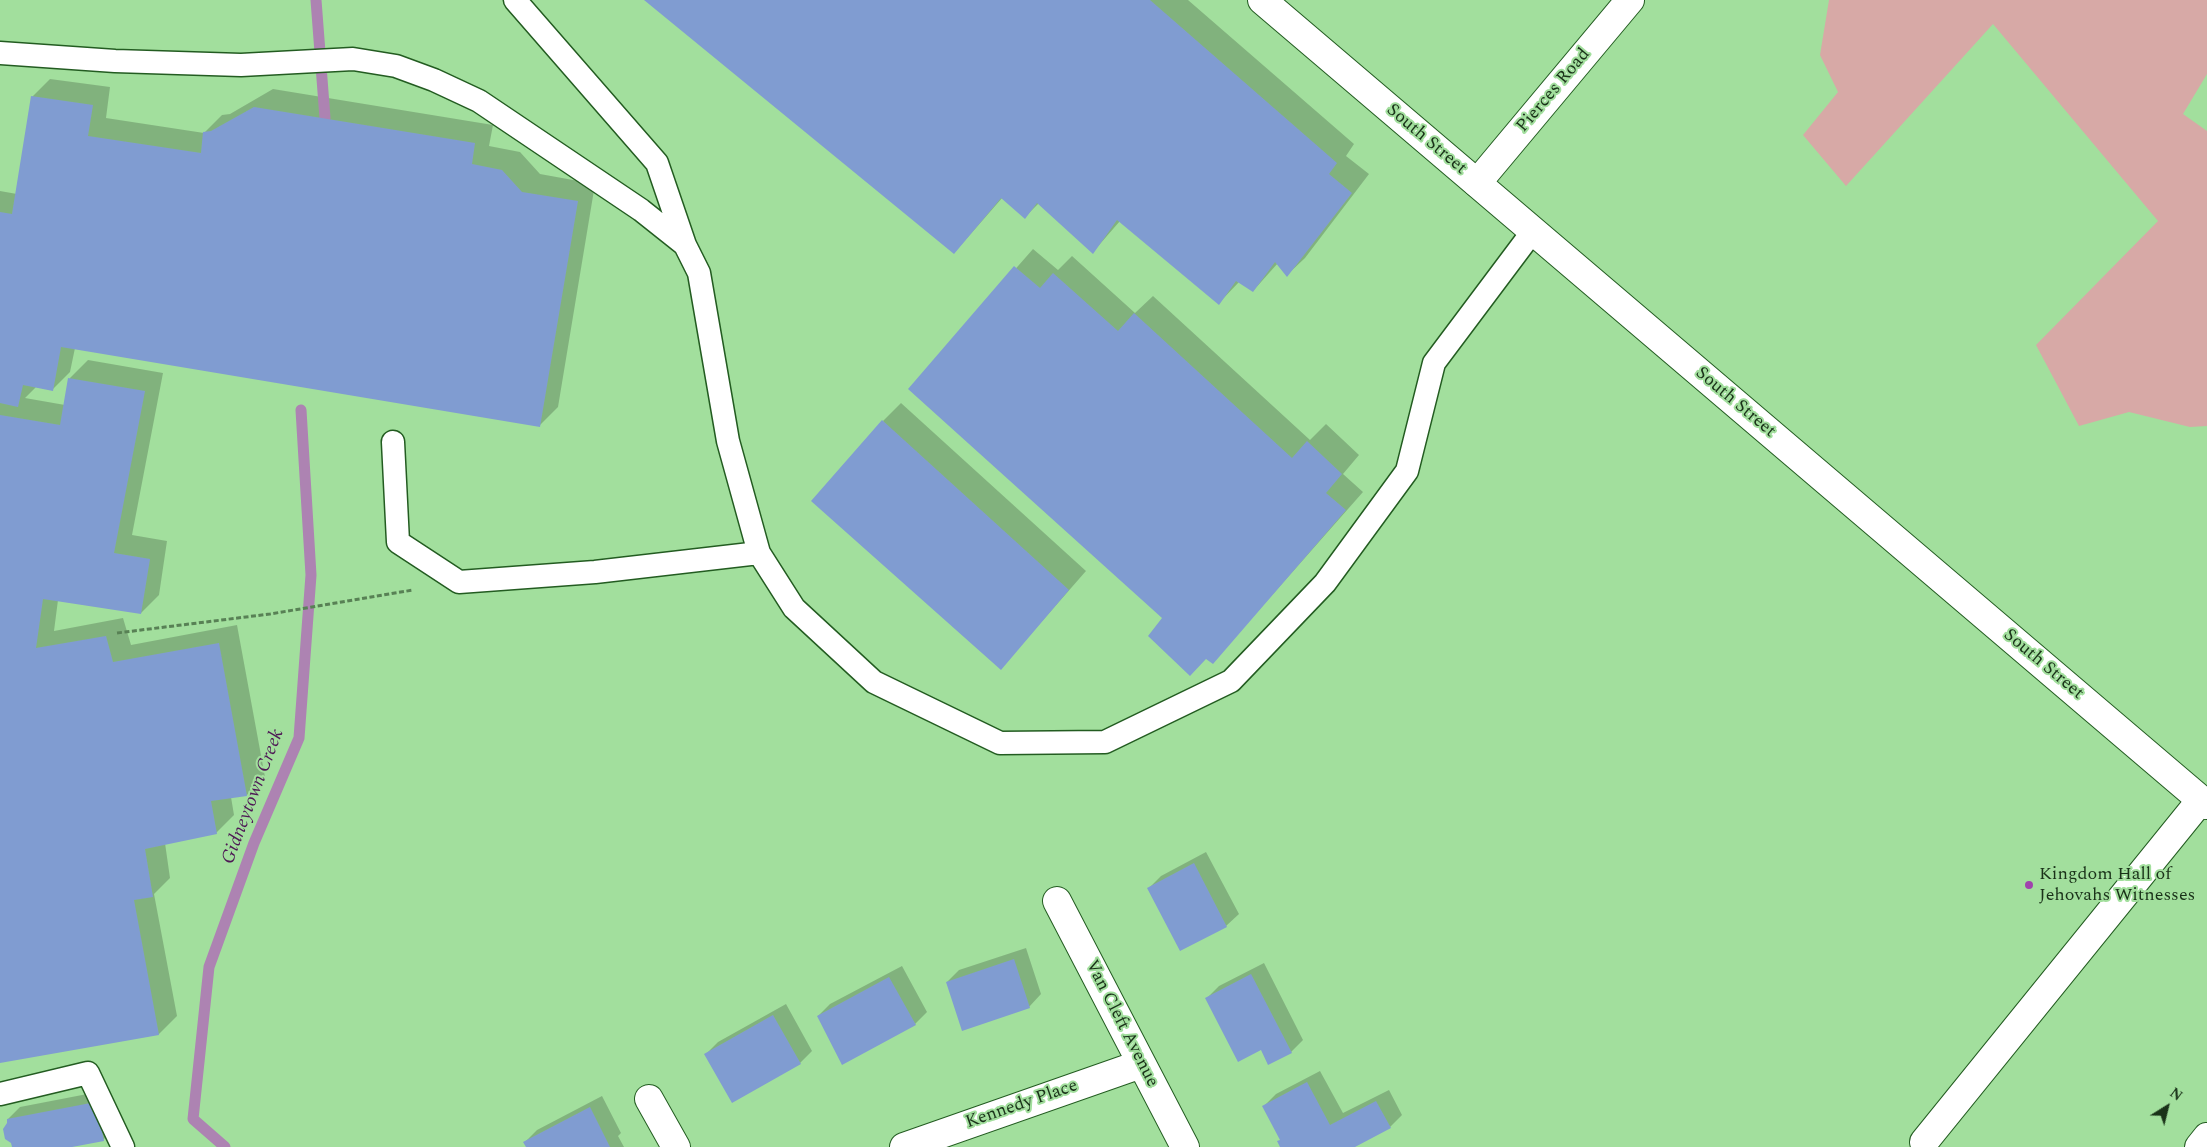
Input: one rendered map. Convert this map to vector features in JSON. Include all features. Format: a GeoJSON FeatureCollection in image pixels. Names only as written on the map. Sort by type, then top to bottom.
{"type":"FeatureCollection","features":[{"type":"Feature","properties":{"kind":"street","name":"South Street"},"geometry":{"type":"LineString","coordinates":[[1262,0],[2204,803]]}},
{"type":"Feature","properties":{"kind":"street","name":"Pierces Road"},"geometry":{"type":"LineString","coordinates":[[1477,183],[1630,0]]}},
{"type":"Feature","properties":{"kind":"street"},"geometry":{"type":"LineString","coordinates":[[1924,1142],[2204,803]]}},
{"type":"Feature","properties":{"kind":"street","name":"Van Cleft Avenue"},"geometry":{"type":"LineString","coordinates":[[1057,901],[1185,1147]]}},
{"type":"Feature","properties":{"kind":"street","name":"Kennedy Place"},"geometry":{"type":"LineString","coordinates":[[904,1147],[1141,1064]]}},
{"type":"Feature","properties":{"kind":"street"},"geometry":{"type":"LineString","coordinates":[[649,1099],[676,1147]]}},
{"type":"Feature","properties":{"kind":"street"},"geometry":{"type":"LineString","coordinates":[[2199,1147],[2207,1137]]}},
{"type":"Feature","properties":{"kind":"lane"},"geometry":{"type":"LineString","coordinates":[[515,0],[657,163],[685,245],[699,273],[728,441],[759,553],[794,608],[874,682],[1000,743],[1105,742],[1231,681],[1325,584],[1407,471],[1434,363],[1533,230]]}},
{"type":"Feature","properties":{"kind":"lane"},"geometry":{"type":"LineString","coordinates":[[0,53],[115,61],[241,65],[347,59],[396,66],[434,80],[479,101],[641,210],[685,245]]}},
{"type":"Feature","properties":{"kind":"lane"},"geometry":{"type":"LineString","coordinates":[[393,442],[398,542],[459,582],[595,572],[759,553]]}},
{"type":"Feature","properties":{"kind":"lane"},"geometry":{"type":"LineString","coordinates":[[0,1094],[88,1073],[123,1147]]}},
{"type":"Feature","properties":{"kind":"path"},"geometry":{"type":"LineString","coordinates":[[117,633],[270,614],[378,596]]}},
{"type":"Feature","properties":{"kind":"shaded area"},"geometry":{"type":"Polygon","coordinates":[[[1829,0],[2207,0],[2207,74],[2183,114],[2207,131],[2207,426],[2190,427],[2129,412],[2079,426],[2036,345],[2158,221],[1993,24],[1846,186],[1803,135],[1838,92],[1820,55],[1829,0]]]}},
{"type":"Feature","properties":{"kind":"building"},"geometry":{"type":"Polygon","coordinates":[[[644,0],[1150,0],[1337,163],[1329,174],[1352,193],[1287,277],[1275,262],[1253,292],[1236,281],[1219,305],[1117,220],[1093,254],[1037,203],[1025,219],[1001,198],[954,254],[644,0]]]}},
{"type":"Feature","properties":{"kind":"building"},"geometry":{"type":"Polygon","coordinates":[[[31,96],[93,105],[88,136],[201,153],[203,132],[211,131],[254,107],[475,143],[472,164],[502,170],[522,192],[578,201],[540,427],[61,347],[53,391],[23,385],[18,407],[0,403],[0,212],[12,214],[31,96]]]}},
{"type":"Feature","properties":{"kind":"building"},"geometry":{"type":"Polygon","coordinates":[[[1014,266],[1040,288],[1053,273],[1118,331],[1134,313],[1292,458],[1307,441],[1342,474],[1326,493],[1346,510],[1213,664],[1206,659],[1190,676],[1148,636],[1162,618],[908,389],[1014,266]]]}},
{"type":"Feature","properties":{"kind":"building"},"geometry":{"type":"Polygon","coordinates":[[[68,378],[145,391],[114,553],[150,559],[141,614],[43,599],[36,648],[106,636],[113,662],[219,643],[247,796],[211,801],[217,834],[145,849],[153,897],[134,900],[159,1035],[0,1063],[0,415],[60,425],[68,378]]]}},
{"type":"Feature","properties":{"kind":"building"},"geometry":{"type":"Polygon","coordinates":[[[882,420],[1069,590],[1001,670],[811,501],[882,420]]]}},
{"type":"Feature","properties":{"kind":"building"},"geometry":{"type":"Polygon","coordinates":[[[1194,863],[1227,927],[1180,951],[1147,888],[1194,863]]]}},
{"type":"Feature","properties":{"kind":"building"},"geometry":{"type":"Polygon","coordinates":[[[1014,959],[1030,1008],[962,1031],[946,982],[1014,959]]]}},
{"type":"Feature","properties":{"kind":"building"},"geometry":{"type":"Polygon","coordinates":[[[1251,974],[1292,1053],[1268,1065],[1261,1050],[1238,1062],[1205,998],[1251,974]]]}},
{"type":"Feature","properties":{"kind":"building"},"geometry":{"type":"Polygon","coordinates":[[[889,977],[916,1025],[842,1065],[817,1016],[889,977]]]}},
{"type":"Feature","properties":{"kind":"building"},"geometry":{"type":"Polygon","coordinates":[[[773,1015],[801,1064],[732,1103],[704,1054],[773,1015]]]}},
{"type":"Feature","properties":{"kind":"building"},"geometry":{"type":"Polygon","coordinates":[[[1307,1082],[1330,1125],[1376,1101],[1391,1128],[1355,1147],[1280,1147],[1277,1141],[1280,1140],[1262,1106],[1307,1082]]]}},
{"type":"Feature","properties":{"kind":"building"},"geometry":{"type":"Polygon","coordinates":[[[96,1102],[104,1141],[72,1147],[12,1147],[11,1143],[5,1139],[3,1129],[7,1119],[96,1102]]]}},
{"type":"Feature","properties":{"kind":"building"},"geometry":{"type":"Polygon","coordinates":[[[590,1107],[610,1147],[526,1147],[523,1142],[590,1107]]]}},
{"type":"Feature","properties":{"kind":"waterway","name":"Gidneytown Creek"},"geometry":{"type":"LineString","coordinates":[[316,0],[325,118]]}},
{"type":"Feature","properties":{"kind":"waterway","name":"Gidneytown Creek"},"geometry":{"type":"LineString","coordinates":[[225,1147],[193,1119],[209,967],[254,843],[299,738],[311,575],[301,410]]}},
{"type":"Feature","properties":{"kind":"place","name":"Kingdom Hall of Jehovahs Witnesses"},"geometry":{"type":"Point","coordinates":[2029,885]}}]}
